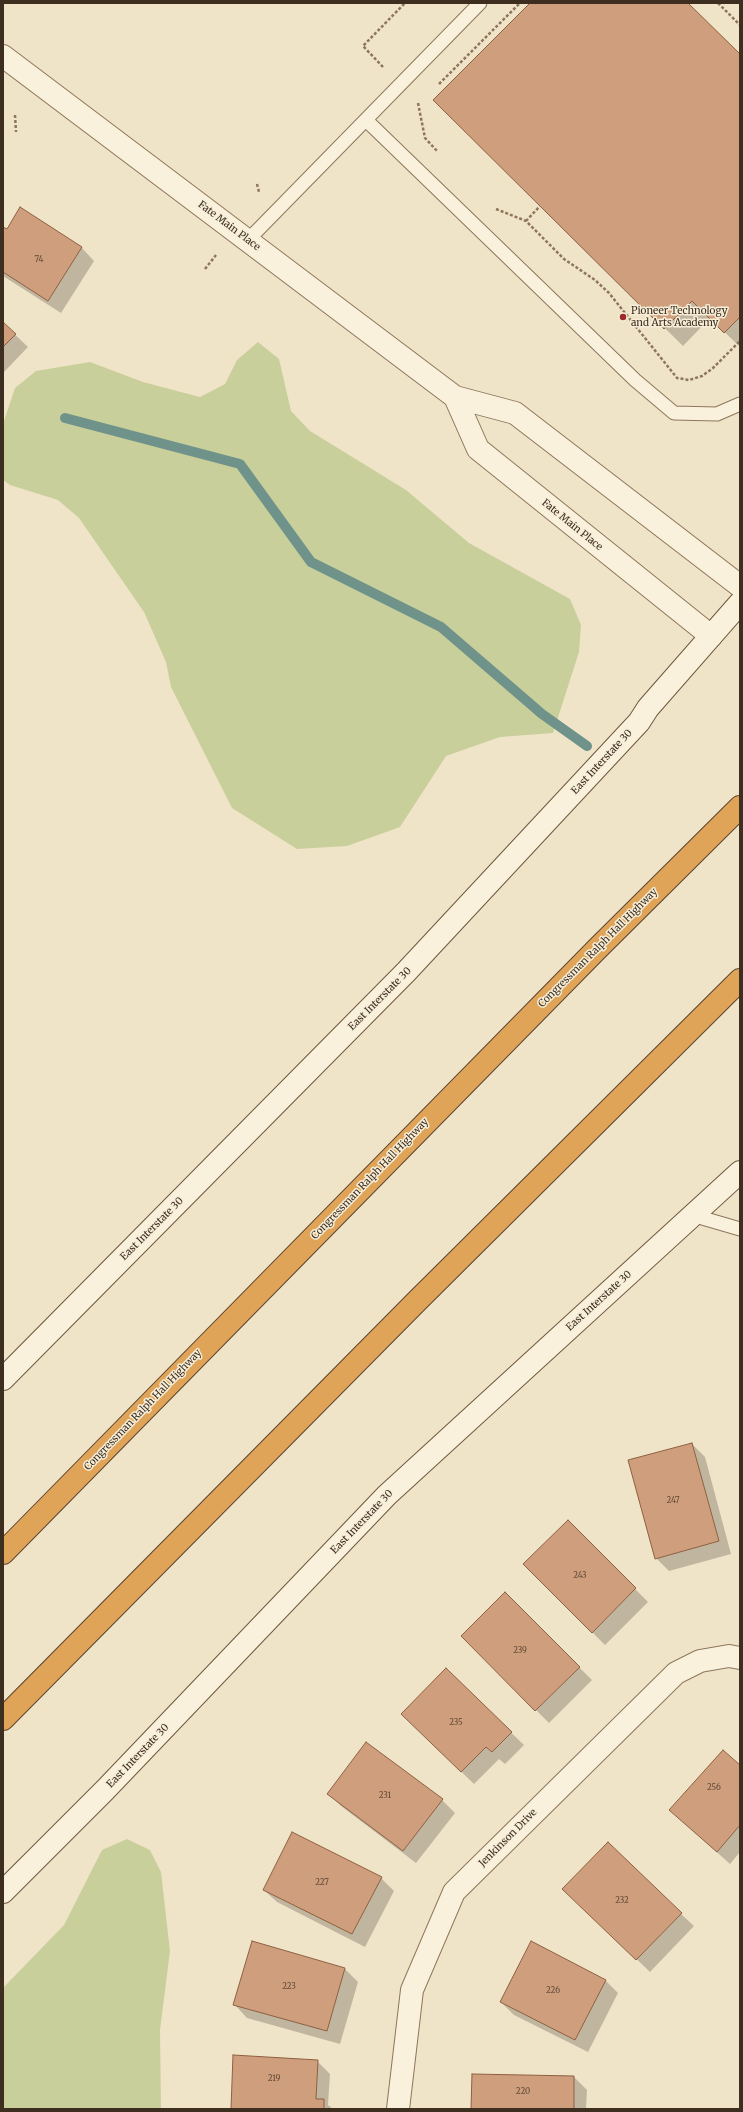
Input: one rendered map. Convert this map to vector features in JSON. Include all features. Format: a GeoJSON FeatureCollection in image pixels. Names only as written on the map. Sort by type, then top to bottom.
{"type":"FeatureCollection","features":[{"type":"Feature","properties":{"kind":"highway","name":"Congressman Ralph Hall Highway"},"geometry":{"type":"LineString","coordinates":[[3,1553],[591,954],[740,807]]}},
{"type":"Feature","properties":{"kind":"highway"},"geometry":{"type":"LineString","coordinates":[[3,1719],[422,1295],[740,980]]}},
{"type":"Feature","properties":{"kind":"main road","name":"Fate Main Place"},"geometry":{"type":"LineString","coordinates":[[4,59],[248,240],[454,397],[515,413],[740,586]]}},
{"type":"Feature","properties":{"kind":"main road","name":"Fate Main Place"},"geometry":{"type":"LineString","coordinates":[[454,397],[478,449],[711,636]]}},
{"type":"Feature","properties":{"kind":"main road","name":"East Interstate 30"},"geometry":{"type":"LineString","coordinates":[[3,1378],[406,972],[639,722],[648,708],[740,603]]}},
{"type":"Feature","properties":{"kind":"main road","name":"East Interstate 30"},"geometry":{"type":"LineString","coordinates":[[3,1892],[105,1790],[387,1495],[740,1172]]}},
{"type":"Feature","properties":{"kind":"main road","name":"Jenkinson Drive"},"geometry":{"type":"LineString","coordinates":[[398,2109],[412,1990],[454,1892],[676,1673],[700,1661],[729,1656],[740,1658]]}},
{"type":"Feature","properties":{"kind":"lane"},"geometry":{"type":"LineString","coordinates":[[248,240],[480,3]]}},
{"type":"Feature","properties":{"kind":"lane"},"geometry":{"type":"LineString","coordinates":[[366,120],[634,380],[674,413],[717,414],[740,404]]}},
{"type":"Feature","properties":{"kind":"lane"},"geometry":{"type":"LineString","coordinates":[[692,1215],[740,1229]]}},
{"type":"Feature","properties":{"kind":"path"},"geometry":{"type":"LineString","coordinates":[[386,70],[363,46],[405,3]]}},
{"type":"Feature","properties":{"kind":"path"},"geometry":{"type":"LineString","coordinates":[[435,88],[520,3]]}},
{"type":"Feature","properties":{"kind":"path"},"geometry":{"type":"LineString","coordinates":[[718,3],[740,25]]}},
{"type":"Feature","properties":{"kind":"path"},"geometry":{"type":"LineString","coordinates":[[423,97],[418,102],[422,116],[422,128],[425,138],[443,157]]}},
{"type":"Feature","properties":{"kind":"path"},"geometry":{"type":"LineString","coordinates":[[15,114],[16,132]]}},
{"type":"Feature","properties":{"kind":"path"},"geometry":{"type":"LineString","coordinates":[[257,184],[259,192]]}},
{"type":"Feature","properties":{"kind":"path"},"geometry":{"type":"LineString","coordinates":[[526,221],[540,206]]}},
{"type":"Feature","properties":{"kind":"path"},"geometry":{"type":"LineString","coordinates":[[493,208],[526,221],[564,259],[595,280],[609,293],[677,378],[689,380],[702,376],[713,368],[740,341]]}},
{"type":"Feature","properties":{"kind":"path"},"geometry":{"type":"LineString","coordinates":[[205,269],[216,255]]}},
{"type":"Feature","properties":{"kind":"green space"},"geometry":{"type":"Polygon","coordinates":[[[258,342],[279,359],[291,411],[310,431],[406,490],[469,543],[570,599],[581,625],[579,652],[553,733],[500,737],[446,756],[400,827],[347,846],[297,849],[232,808],[171,687],[166,662],[144,612],[79,518],[58,500],[10,485],[3,480],[3,424],[15,388],[36,371],[90,362],[143,382],[200,397],[225,384],[237,360],[258,342]]]}},
{"type":"Feature","properties":{"kind":"green space"},"geometry":{"type":"Polygon","coordinates":[[[127,1839],[150,1850],[161,1872],[170,1951],[160,2030],[161,2109],[3,2109],[3,1988],[64,1925],[102,1850],[127,1839]]]}},
{"type":"Feature","properties":{"kind":"building"},"geometry":{"type":"Polygon","coordinates":[[[530,3],[688,3],[740,54],[740,317],[724,333],[692,301],[664,329],[433,100],[530,3]]]}},
{"type":"Feature","properties":{"kind":"building"},"geometry":{"type":"Polygon","coordinates":[[[20,207],[82,247],[48,301],[3,272],[3,227],[7,229],[20,207]]]}},
{"type":"Feature","properties":{"kind":"building"},"geometry":{"type":"Polygon","coordinates":[[[3,322],[16,334],[3,347],[3,322]]]}},
{"type":"Feature","properties":{"kind":"building"},"geometry":{"type":"Polygon","coordinates":[[[692,1443],[719,1541],[655,1559],[628,1460],[692,1443]]]}},
{"type":"Feature","properties":{"kind":"building"},"geometry":{"type":"Polygon","coordinates":[[[568,1520],[636,1588],[592,1633],[523,1564],[568,1520]]]}},
{"type":"Feature","properties":{"kind":"building"},"geometry":{"type":"Polygon","coordinates":[[[505,1592],[580,1667],[535,1711],[461,1636],[505,1592]]]}},
{"type":"Feature","properties":{"kind":"building"},"geometry":{"type":"Polygon","coordinates":[[[446,1668],[512,1732],[492,1752],[486,1747],[461,1772],[401,1714],[446,1668]]]}},
{"type":"Feature","properties":{"kind":"building"},"geometry":{"type":"Polygon","coordinates":[[[366,1742],[443,1799],[403,1851],[327,1794],[366,1742]]]}},
{"type":"Feature","properties":{"kind":"building"},"geometry":{"type":"Polygon","coordinates":[[[723,1750],[740,1765],[740,1825],[717,1852],[669,1810],[723,1750]]]}},
{"type":"Feature","properties":{"kind":"building"},"geometry":{"type":"Polygon","coordinates":[[[292,1832],[382,1877],[352,1934],[263,1890],[292,1832]]]}},
{"type":"Feature","properties":{"kind":"building"},"geometry":{"type":"Polygon","coordinates":[[[608,1842],[682,1913],[636,1960],[562,1889],[608,1842]]]}},
{"type":"Feature","properties":{"kind":"building"},"geometry":{"type":"Polygon","coordinates":[[[252,1941],[345,1968],[327,2031],[233,2005],[252,1941]]]}},
{"type":"Feature","properties":{"kind":"building"},"geometry":{"type":"Polygon","coordinates":[[[531,1941],[606,1980],[575,2040],[500,2002],[531,1941]]]}},
{"type":"Feature","properties":{"kind":"building"},"geometry":{"type":"Polygon","coordinates":[[[233,2055],[318,2060],[316,2099],[324,2099],[324,2109],[231,2109],[233,2055]]]}},
{"type":"Feature","properties":{"kind":"building"},"geometry":{"type":"Polygon","coordinates":[[[472,2074],[574,2076],[574,2109],[471,2109],[472,2074]]]}},
{"type":"Feature","properties":{"kind":"waterway"},"geometry":{"type":"LineString","coordinates":[[65,418],[240,464],[311,562],[441,627],[542,714],[587,746]]}},
{"type":"Feature","properties":{"kind":"place","name":"Pioneer Technology and Arts Academy"},"geometry":{"type":"Point","coordinates":[623,317]}}]}
